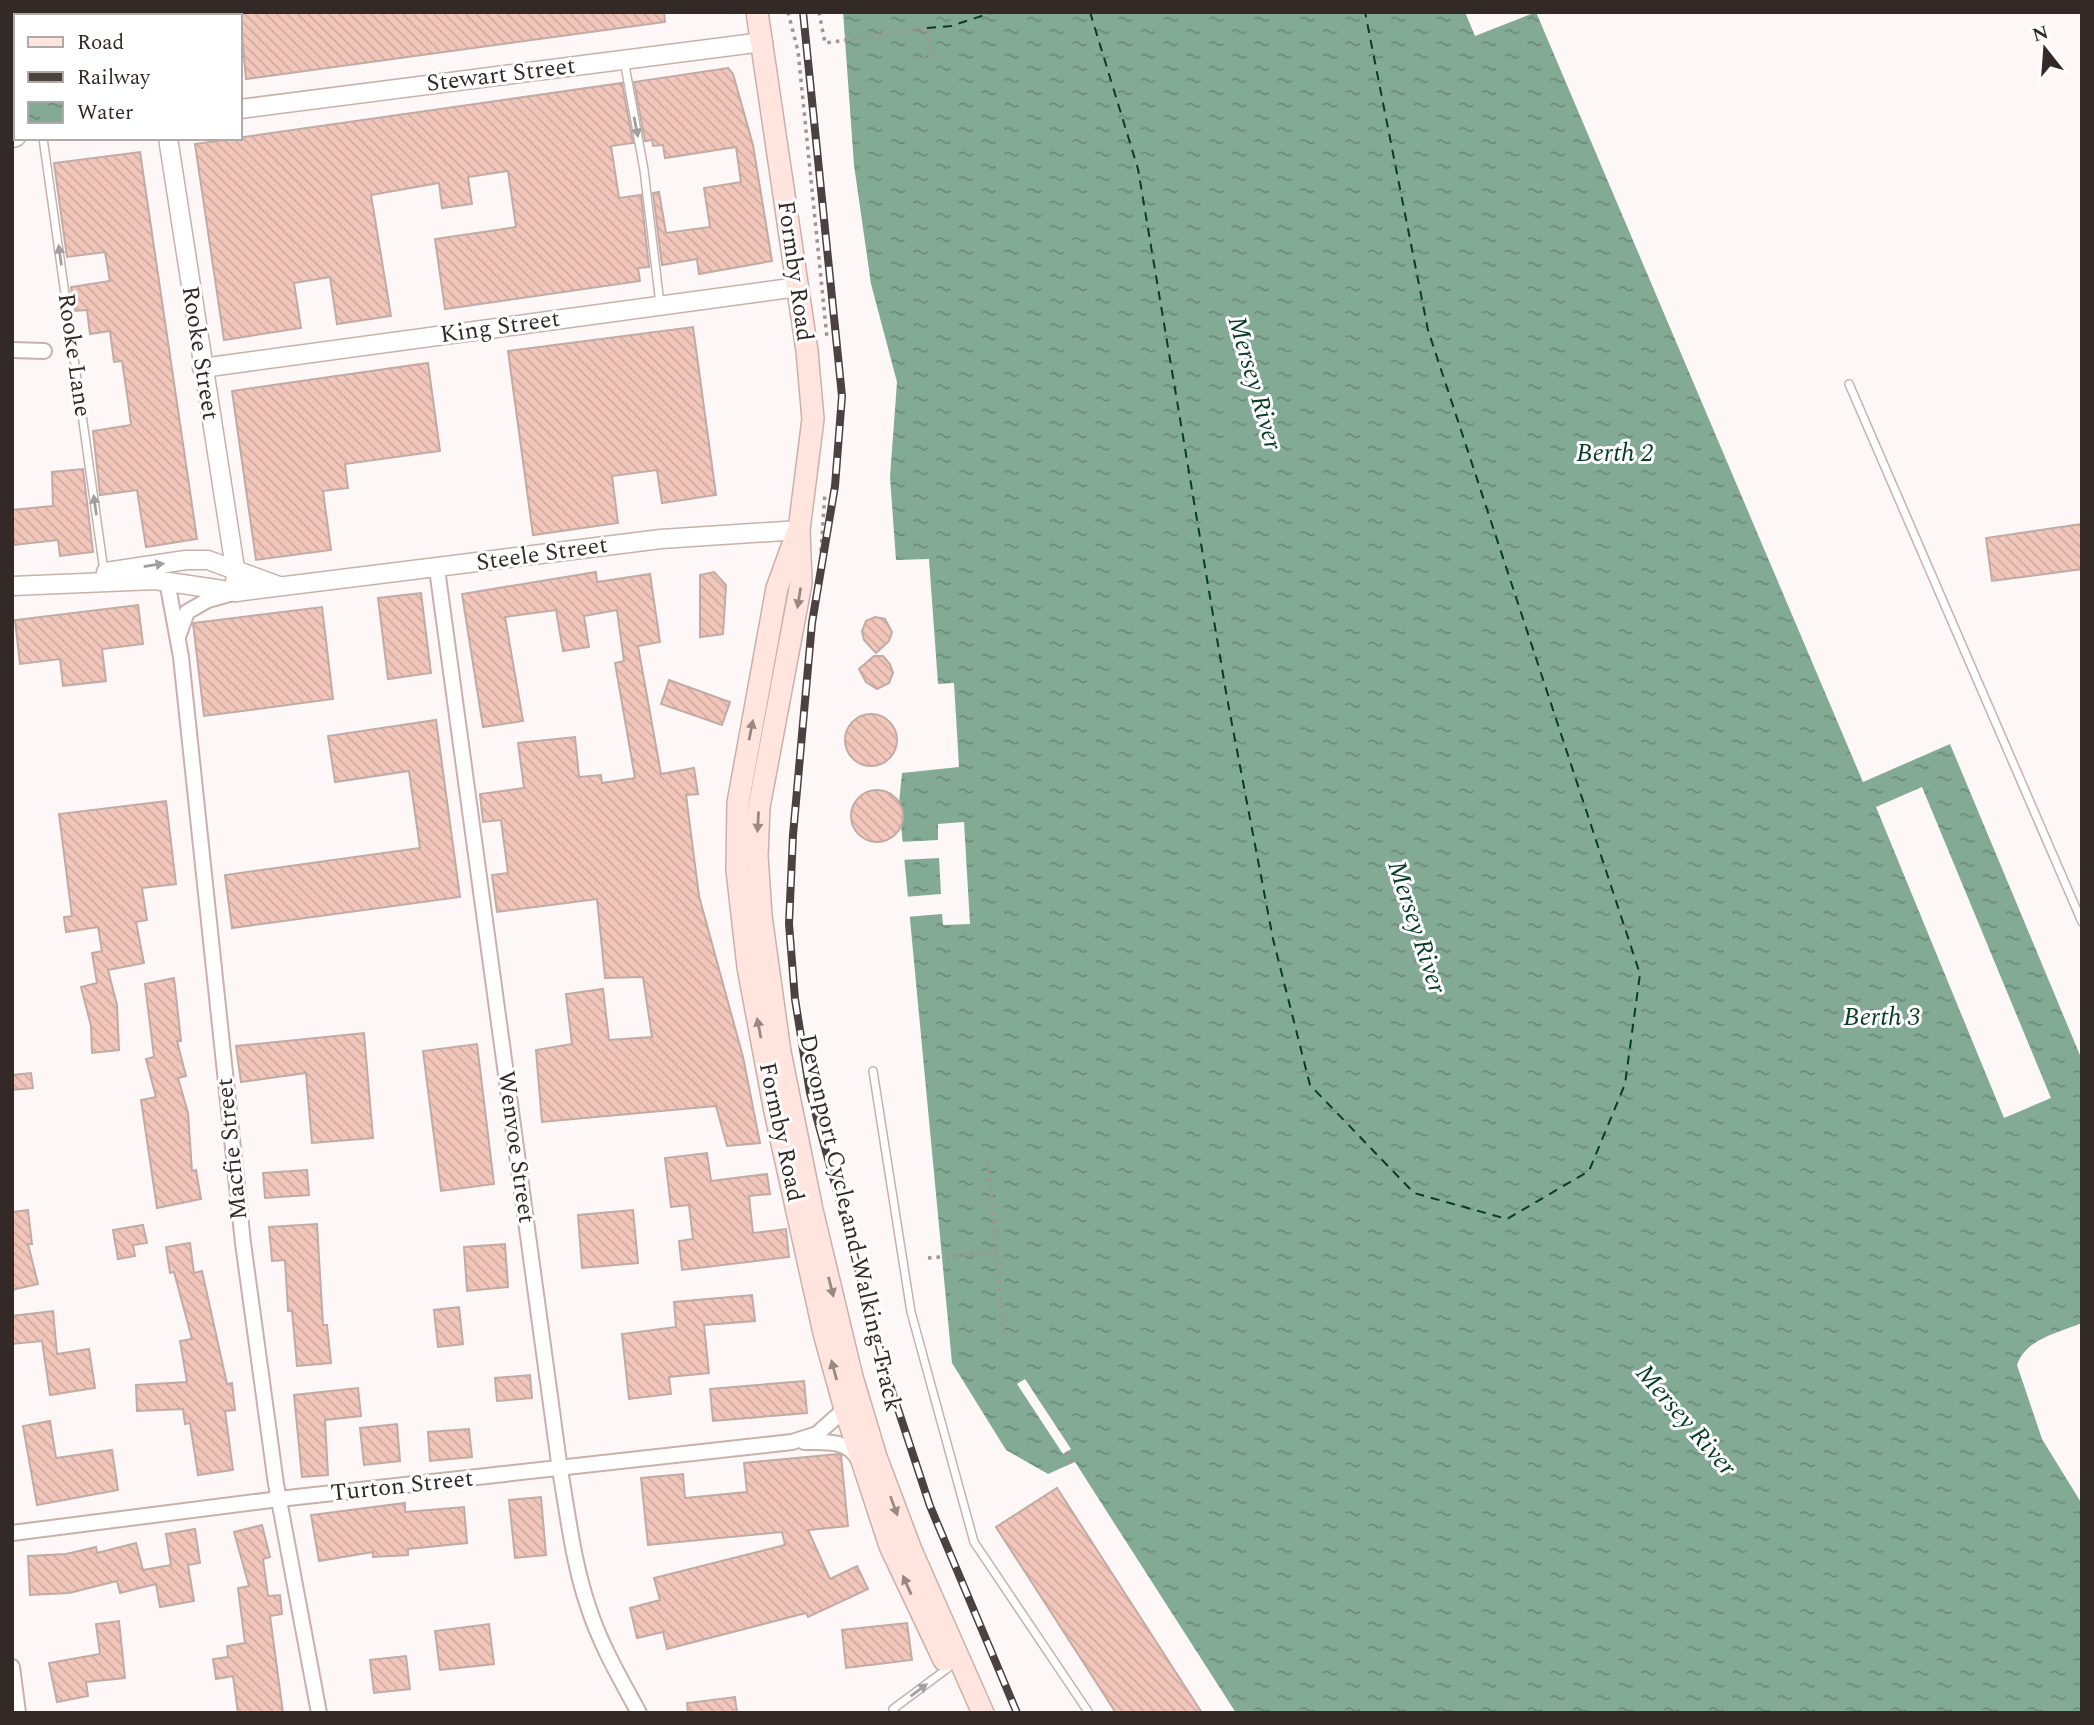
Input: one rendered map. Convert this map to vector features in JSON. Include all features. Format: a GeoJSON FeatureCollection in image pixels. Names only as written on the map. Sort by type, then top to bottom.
{"type":"FeatureCollection","features":[{"type":"Feature","properties":{"kind":"main road","name":"Formby Road"},"geometry":{"type":"LineString","coordinates":[[757,12],[798,287],[813,419],[799,530],[801,583],[762,780],[757,828],[761,916],[780,1052],[812,1210],[863,1416],[911,1550],[983,1713]]}},
{"type":"Feature","properties":{"kind":"main road","name":"Formby Road"},"geometry":{"type":"LineString","coordinates":[[799,530],[777,588],[738,803],[736,851],[748,967],[775,1112],[824,1333],[845,1409],[890,1546],[968,1713]]}},
{"type":"Feature","properties":{"kind":"street","name":"Stewart Street"},"geometry":{"type":"LineString","coordinates":[[242,109],[763,41]]}},
{"type":"Feature","properties":{"kind":"street","name":"Rooke Street"},"geometry":{"type":"LineString","coordinates":[[168,140],[235,568],[236,592]]}},
{"type":"Feature","properties":{"kind":"street","name":"King Street"},"geometry":{"type":"LineString","coordinates":[[202,368],[798,287]]}},
{"type":"Feature","properties":{"kind":"street"},"geometry":{"type":"LineString","coordinates":[[12,350],[44,351]]}},
{"type":"Feature","properties":{"kind":"street","name":"Steele Street"},"geometry":{"type":"LineString","coordinates":[[13,586],[108,581],[167,582],[236,592],[437,569],[661,538],[799,530]]}},
{"type":"Feature","properties":{"kind":"street","name":"Steele Street"},"geometry":{"type":"LineString","coordinates":[[13,586],[186,560],[208,560],[286,588]]}},
{"type":"Feature","properties":{"kind":"street","name":"Wenvoe Street"},"geometry":{"type":"LineString","coordinates":[[437,569],[560,1470],[574,1552],[588,1606],[609,1657],[639,1713]]}},
{"type":"Feature","properties":{"kind":"street","name":"Macfie Street"},"geometry":{"type":"LineString","coordinates":[[167,582],[178,646],[243,1243],[279,1499],[318,1713]]}},
{"type":"Feature","properties":{"kind":"street"},"geometry":{"type":"LineString","coordinates":[[178,646],[181,624],[187,612],[208,600],[236,592]]}},
{"type":"Feature","properties":{"kind":"street","name":"Turton Street"},"geometry":{"type":"LineString","coordinates":[[792,1442],[817,1434],[845,1409]]}},
{"type":"Feature","properties":{"kind":"street","name":"Turton Street"},"geometry":{"type":"LineString","coordinates":[[12,1533],[279,1499],[560,1470],[792,1442],[839,1443],[854,1452],[862,1466]]}},
{"type":"Feature","properties":{"kind":"street"},"geometry":{"type":"LineString","coordinates":[[12,1667],[18,1713]]}},
{"type":"Feature","properties":{"kind":"lane"},"geometry":{"type":"LineString","coordinates":[[624,60],[644,170],[660,305]]}},
{"type":"Feature","properties":{"kind":"lane","name":"Rooke Lane"},"geometry":{"type":"LineString","coordinates":[[43,140],[104,572]]}},
{"type":"Feature","properties":{"kind":"lane"},"geometry":{"type":"LineString","coordinates":[[1849,384],[2082,922]]}},
{"type":"Feature","properties":{"kind":"lane"},"geometry":{"type":"LineString","coordinates":[[873,1072],[911,1312],[974,1542],[1089,1713]]}},
{"type":"Feature","properties":{"kind":"lane"},"geometry":{"type":"LineString","coordinates":[[895,1713],[893,1709],[947,1668]]}},
{"type":"Feature","properties":{"kind":"path"},"geometry":{"type":"LineString","coordinates":[[788,12],[798,51],[827,344]]}},
{"type":"Feature","properties":{"kind":"path"},"geometry":{"type":"LineString","coordinates":[[819,12],[825,43],[928,27],[932,57],[915,59]]}},
{"type":"Feature","properties":{"kind":"path"},"geometry":{"type":"LineString","coordinates":[[819,561],[826,479]]}},
{"type":"Feature","properties":{"kind":"path"},"geometry":{"type":"LineString","coordinates":[[988,1161],[1004,1337]]}},
{"type":"Feature","properties":{"kind":"path"},"geometry":{"type":"LineString","coordinates":[[928,1258],[996,1252]]}},
{"type":"Feature","properties":{"kind":"path"},"geometry":{"type":"LineString","coordinates":[[1066,1452],[1073,1464]]}},
{"type":"Feature","properties":{"kind":"water"},"geometry":{"type":"Polygon","coordinates":[[[843,12],[1465,12],[1475,36],[1536,12],[1863,782],[1950,744],[2082,1060],[2082,1323],[2035,1343],[2021,1356],[2017,1365],[2042,1439],[2082,1504],[2082,1713],[1236,1713],[1075,1462],[1048,1474],[1006,1450],[952,1363],[899,803],[902,773],[959,767],[954,683],[938,684],[929,559],[896,560],[890,477],[897,382],[871,284],[854,165],[843,12]]]}},
{"type":"Feature","properties":{"kind":"pier"},"geometry":{"type":"Polygon","coordinates":[[[1922,787],[2051,1098],[2004,1118],[1876,807],[1922,787]]]}},
{"type":"Feature","properties":{"kind":"pier"},"geometry":{"type":"Polygon","coordinates":[[[964,822],[970,924],[943,925],[942,914],[906,917],[904,897],[941,894],[939,858],[901,860],[899,842],[938,840],[938,824],[964,822]]]}},
{"type":"Feature","properties":{"kind":"pier"},"geometry":{"type":"Polygon","coordinates":[[[1025,1379],[1071,1449],[1063,1454],[1017,1384],[1025,1379]]]}},
{"type":"Feature","properties":{"kind":"building"},"geometry":{"type":"Polygon","coordinates":[[[664,12],[665,22],[246,79],[240,14],[664,12]]]}},
{"type":"Feature","properties":{"kind":"building"},"geometry":{"type":"Polygon","coordinates":[[[728,68],[733,74],[753,145],[772,261],[699,274],[697,259],[662,265],[653,193],[659,192],[666,233],[710,227],[704,188],[741,182],[736,147],[665,158],[663,145],[653,146],[652,140],[645,141],[634,82],[728,68]]]}},
{"type":"Feature","properties":{"kind":"building"},"geometry":{"type":"Polygon","coordinates":[[[622,83],[633,143],[611,146],[619,198],[641,195],[649,267],[638,268],[640,281],[445,309],[435,239],[516,227],[508,171],[468,177],[472,204],[442,208],[439,183],[371,195],[391,316],[337,324],[330,277],[294,283],[301,328],[224,340],[195,144],[242,140],[242,137],[622,83]]]}},
{"type":"Feature","properties":{"kind":"building"},"geometry":{"type":"Polygon","coordinates":[[[140,152],[197,539],[146,547],[137,490],[100,495],[93,431],[131,425],[128,401],[122,361],[114,362],[110,331],[90,334],[87,310],[75,311],[71,287],[110,281],[105,252],[67,257],[54,163],[140,152]]]}},
{"type":"Feature","properties":{"kind":"building"},"geometry":{"type":"Polygon","coordinates":[[[693,327],[716,495],[662,503],[657,470],[612,476],[618,523],[533,535],[508,351],[693,327]]]}},
{"type":"Feature","properties":{"kind":"building"},"geometry":{"type":"Polygon","coordinates":[[[428,363],[440,451],[345,464],[348,488],[323,491],[331,550],[256,560],[232,391],[428,363]]]}},
{"type":"Feature","properties":{"kind":"building"},"geometry":{"type":"Polygon","coordinates":[[[83,469],[93,552],[60,556],[58,540],[14,545],[12,510],[53,506],[52,472],[83,469]]]}},
{"type":"Feature","properties":{"kind":"building"},"geometry":{"type":"Polygon","coordinates":[[[2082,524],[2082,569],[1992,581],[1986,538],[2082,524]]]}},
{"type":"Feature","properties":{"kind":"building"},"geometry":{"type":"Polygon","coordinates":[[[596,572],[597,582],[650,574],[660,642],[638,646],[661,774],[694,768],[698,794],[686,795],[699,896],[743,1057],[760,1143],[727,1146],[716,1106],[542,1122],[536,1050],[572,1044],[566,994],[603,989],[609,1040],[652,1037],[643,977],[605,978],[597,899],[497,912],[492,875],[508,873],[501,820],[483,822],[480,794],[524,788],[518,743],[575,737],[579,777],[601,775],[602,783],[635,778],[615,663],[624,661],[617,610],[584,616],[589,647],[563,651],[556,610],[505,617],[523,721],[483,727],[462,594],[596,572]]]}},
{"type":"Feature","properties":{"kind":"building"},"geometry":{"type":"Polygon","coordinates":[[[714,572],[726,585],[723,634],[700,637],[700,575],[714,572]]]}},
{"type":"Feature","properties":{"kind":"building"},"geometry":{"type":"Polygon","coordinates":[[[421,593],[431,673],[388,679],[378,598],[421,593]]]}},
{"type":"Feature","properties":{"kind":"building"},"geometry":{"type":"Polygon","coordinates":[[[138,605],[143,644],[102,649],[106,681],[63,686],[60,659],[20,664],[15,620],[138,605]]]}},
{"type":"Feature","properties":{"kind":"building"},"geometry":{"type":"Polygon","coordinates":[[[322,607],[333,699],[204,716],[193,623],[322,607]]]}},
{"type":"Feature","properties":{"kind":"building"},"geometry":{"type":"Polygon","coordinates":[[[875,617],[885,619],[892,632],[889,641],[876,653],[864,640],[862,631],[866,621],[875,617]]]}},
{"type":"Feature","properties":{"kind":"building"},"geometry":{"type":"Polygon","coordinates":[[[874,656],[883,656],[893,673],[889,683],[877,689],[866,682],[859,669],[874,656]]]}},
{"type":"Feature","properties":{"kind":"building"},"geometry":{"type":"Polygon","coordinates":[[[669,680],[730,702],[722,725],[661,704],[669,680]]]}},
{"type":"Feature","properties":{"kind":"building"},"geometry":{"type":"Polygon","coordinates":[[[871,714],[881,716],[889,722],[895,730],[895,750],[889,758],[881,764],[871,766],[861,764],[853,758],[847,750],[845,740],[847,730],[853,722],[861,716],[871,714]]]}},
{"type":"Feature","properties":{"kind":"building"},"geometry":{"type":"Polygon","coordinates":[[[436,720],[460,897],[232,928],[225,875],[420,848],[409,771],[335,782],[328,736],[436,720]]]}},
{"type":"Feature","properties":{"kind":"building"},"geometry":{"type":"Polygon","coordinates":[[[877,790],[887,792],[895,798],[901,806],[901,826],[895,834],[887,840],[877,842],[867,840],[859,834],[853,826],[851,816],[853,806],[859,798],[867,792],[877,790]]]}},
{"type":"Feature","properties":{"kind":"building"},"geometry":{"type":"Polygon","coordinates":[[[166,801],[176,884],[142,888],[147,920],[136,922],[144,963],[108,970],[117,1005],[119,1050],[92,1053],[91,1026],[81,987],[97,983],[92,953],[102,951],[98,927],[66,932],[64,917],[72,916],[59,814],[166,801]]]}},
{"type":"Feature","properties":{"kind":"building"},"geometry":{"type":"Polygon","coordinates":[[[174,978],[181,1041],[177,1041],[186,1076],[178,1078],[188,1113],[192,1171],[196,1170],[201,1199],[157,1208],[141,1100],[156,1097],[146,1059],[154,1057],[145,984],[174,978]]]}},
{"type":"Feature","properties":{"kind":"building"},"geometry":{"type":"Polygon","coordinates":[[[364,1033],[373,1138],[312,1143],[306,1073],[241,1082],[236,1046],[364,1033]]]}},
{"type":"Feature","properties":{"kind":"building"},"geometry":{"type":"Polygon","coordinates":[[[477,1044],[494,1184],[441,1191],[423,1051],[477,1044]]]}},
{"type":"Feature","properties":{"kind":"building"},"geometry":{"type":"Polygon","coordinates":[[[31,1073],[33,1088],[12,1090],[12,1075],[31,1073]]]}},
{"type":"Feature","properties":{"kind":"building"},"geometry":{"type":"Polygon","coordinates":[[[707,1153],[711,1181],[767,1174],[770,1194],[749,1196],[753,1233],[786,1229],[789,1257],[682,1270],[679,1241],[693,1239],[689,1205],[671,1207],[665,1158],[707,1153]]]}},
{"type":"Feature","properties":{"kind":"building"},"geometry":{"type":"Polygon","coordinates":[[[307,1170],[309,1195],[265,1198],[263,1173],[307,1170]]]}},
{"type":"Feature","properties":{"kind":"building"},"geometry":{"type":"Polygon","coordinates":[[[28,1210],[32,1244],[28,1244],[38,1284],[12,1290],[12,1212],[28,1210]]]}},
{"type":"Feature","properties":{"kind":"building"},"geometry":{"type":"Polygon","coordinates":[[[633,1210],[638,1263],[582,1268],[578,1215],[633,1210]]]}},
{"type":"Feature","properties":{"kind":"building"},"geometry":{"type":"Polygon","coordinates":[[[317,1224],[323,1325],[327,1325],[331,1363],[297,1366],[292,1311],[288,1311],[285,1260],[272,1261],[269,1227],[317,1224]]]}},
{"type":"Feature","properties":{"kind":"building"},"geometry":{"type":"Polygon","coordinates":[[[143,1225],[147,1243],[133,1245],[135,1256],[118,1259],[113,1230],[143,1225]]]}},
{"type":"Feature","properties":{"kind":"building"},"geometry":{"type":"Polygon","coordinates":[[[190,1243],[194,1273],[202,1271],[227,1384],[232,1383],[235,1410],[225,1411],[233,1470],[198,1475],[190,1423],[185,1424],[183,1409],[137,1411],[136,1385],[187,1382],[180,1341],[192,1339],[174,1272],[170,1273],[166,1247],[190,1243]]]}},
{"type":"Feature","properties":{"kind":"building"},"geometry":{"type":"Polygon","coordinates":[[[505,1244],[508,1287],[467,1291],[464,1247],[505,1244]]]}},
{"type":"Feature","properties":{"kind":"building"},"geometry":{"type":"Polygon","coordinates":[[[752,1295],[755,1321],[704,1325],[709,1373],[669,1377],[671,1394],[629,1399],[622,1334],[676,1327],[674,1302],[752,1295]]]}},
{"type":"Feature","properties":{"kind":"building"},"geometry":{"type":"Polygon","coordinates":[[[459,1307],[463,1344],[438,1347],[434,1310],[459,1307]]]}},
{"type":"Feature","properties":{"kind":"building"},"geometry":{"type":"Polygon","coordinates":[[[53,1311],[57,1354],[89,1349],[95,1388],[50,1395],[42,1341],[12,1344],[12,1316],[53,1311]]]}},
{"type":"Feature","properties":{"kind":"building"},"geometry":{"type":"Polygon","coordinates":[[[530,1375],[532,1398],[497,1401],[495,1378],[530,1375]]]}},
{"type":"Feature","properties":{"kind":"building"},"geometry":{"type":"Polygon","coordinates":[[[804,1381],[807,1413],[713,1421],[710,1389],[804,1381]]]}},
{"type":"Feature","properties":{"kind":"building"},"geometry":{"type":"Polygon","coordinates":[[[358,1388],[361,1416],[325,1420],[328,1475],[302,1477],[294,1395],[358,1388]]]}},
{"type":"Feature","properties":{"kind":"building"},"geometry":{"type":"Polygon","coordinates":[[[50,1421],[56,1458],[112,1450],[118,1490],[37,1505],[23,1426],[50,1421]]]}},
{"type":"Feature","properties":{"kind":"building"},"geometry":{"type":"Polygon","coordinates":[[[397,1424],[400,1461],[364,1465],[360,1428],[397,1424]]]}},
{"type":"Feature","properties":{"kind":"building"},"geometry":{"type":"Polygon","coordinates":[[[469,1429],[472,1457],[430,1461],[428,1432],[469,1429]]]}},
{"type":"Feature","properties":{"kind":"building"},"geometry":{"type":"Polygon","coordinates":[[[841,1455],[848,1526],[808,1530],[830,1579],[857,1566],[868,1589],[808,1617],[806,1613],[667,1649],[663,1632],[637,1638],[630,1608],[660,1600],[654,1578],[785,1545],[782,1532],[648,1545],[641,1478],[683,1474],[685,1498],[747,1492],[744,1463],[841,1455]]]}},
{"type":"Feature","properties":{"kind":"building"},"geometry":{"type":"Polygon","coordinates":[[[1057,1488],[1202,1713],[1116,1713],[996,1527],[1057,1488]]]}},
{"type":"Feature","properties":{"kind":"building"},"geometry":{"type":"Polygon","coordinates":[[[541,1497],[546,1555],[515,1558],[509,1500],[541,1497]]]}},
{"type":"Feature","properties":{"kind":"building"},"geometry":{"type":"Polygon","coordinates":[[[405,1503],[405,1512],[464,1507],[467,1543],[408,1549],[408,1555],[373,1557],[373,1552],[319,1561],[311,1515],[405,1503]]]}},
{"type":"Feature","properties":{"kind":"building"},"geometry":{"type":"Polygon","coordinates":[[[262,1525],[270,1557],[263,1559],[268,1596],[280,1595],[282,1614],[270,1616],[283,1713],[238,1713],[233,1676],[216,1679],[213,1659],[228,1657],[227,1646],[245,1643],[238,1588],[249,1586],[234,1532],[262,1525]]]}},
{"type":"Feature","properties":{"kind":"building"},"geometry":{"type":"Polygon","coordinates":[[[195,1529],[200,1563],[188,1565],[194,1601],[160,1607],[156,1584],[120,1593],[117,1581],[69,1593],[30,1595],[28,1556],[66,1554],[96,1547],[97,1553],[136,1543],[143,1570],[171,1565],[166,1534],[195,1529]]]}},
{"type":"Feature","properties":{"kind":"building"},"geometry":{"type":"Polygon","coordinates":[[[119,1621],[125,1678],[86,1682],[88,1696],[57,1702],[49,1663],[100,1654],[96,1624],[119,1621]]]}},
{"type":"Feature","properties":{"kind":"building"},"geometry":{"type":"Polygon","coordinates":[[[907,1623],[912,1660],[846,1668],[842,1630],[907,1623]]]}},
{"type":"Feature","properties":{"kind":"building"},"geometry":{"type":"Polygon","coordinates":[[[489,1624],[494,1664],[440,1670],[435,1631],[489,1624]]]}},
{"type":"Feature","properties":{"kind":"building"},"geometry":{"type":"Polygon","coordinates":[[[406,1656],[410,1689],[374,1693],[370,1660],[406,1656]]]}},
{"type":"Feature","properties":{"kind":"building"},"geometry":{"type":"Polygon","coordinates":[[[735,1697],[737,1713],[688,1713],[687,1703],[735,1697]]]}},
{"type":"Feature","properties":{"kind":"ferry route"},"geometry":{"type":"LineString","coordinates":[[927,28],[951,26],[994,12]]}},
{"type":"Feature","properties":{"kind":"ferry route"},"geometry":{"type":"LineString","coordinates":[[1090,12],[1138,169],[1227,698],[1273,939],[1310,1085],[1414,1193],[1507,1219],[1589,1171],[1625,1084],[1640,974],[1428,330],[1365,12]]}},
{"type":"Feature","properties":{"kind":"railway"},"geometry":{"type":"LineString","coordinates":[[803,12],[842,396],[835,486],[812,623],[793,835],[789,924],[795,999],[810,1093],[889,1382],[930,1506],[1017,1713]]}},
{"type":"Feature","properties":{"kind":"water label","name":"Mersey River"},"geometry":{"type":"Point","coordinates":[1255,383]}},
{"type":"Feature","properties":{"kind":"water label","name":"Berth 2"},"geometry":{"type":"Point","coordinates":[1615,453]}},
{"type":"Feature","properties":{"kind":"water label","name":"Mersey River"},"geometry":{"type":"Point","coordinates":[1417,927]}},
{"type":"Feature","properties":{"kind":"water label","name":"Berth 3"},"geometry":{"type":"Point","coordinates":[1882,1017]}},
{"type":"Feature","properties":{"kind":"water label","name":"Mersey River"},"geometry":{"type":"Point","coordinates":[1686,1420]}}]}
